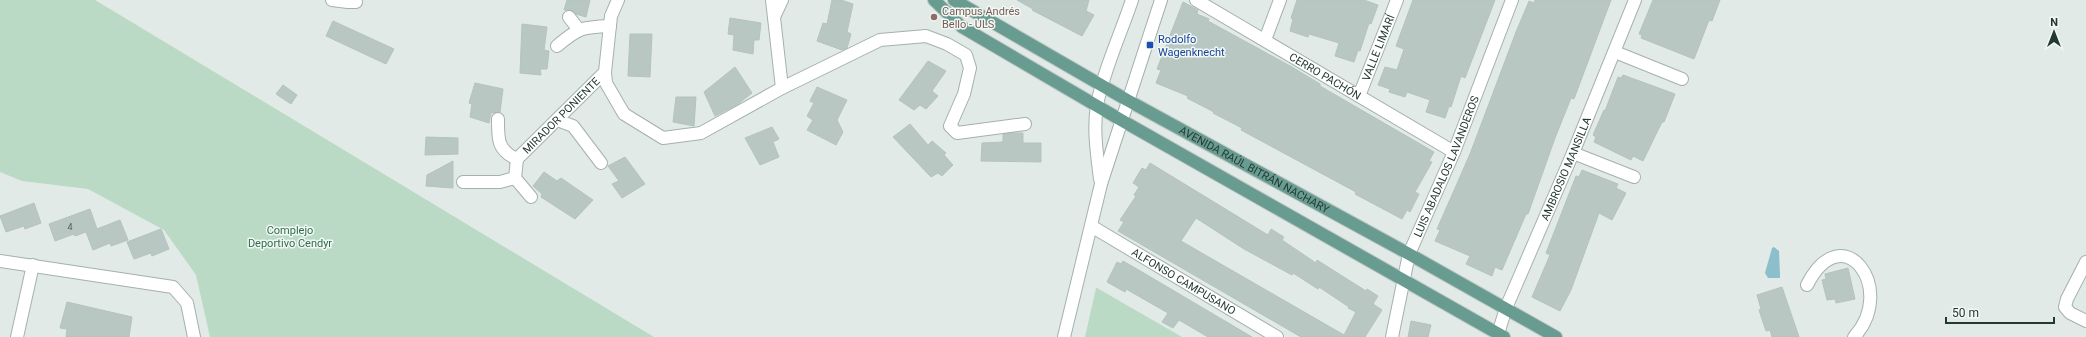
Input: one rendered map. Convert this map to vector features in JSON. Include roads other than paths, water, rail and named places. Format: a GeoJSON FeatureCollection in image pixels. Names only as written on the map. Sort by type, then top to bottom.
{"type":"FeatureCollection","features":[{"type":"Feature","properties":{"kind":"main road","name":"AVENIDA RAÚL BITRÁN NACHARY"},"geometry":{"type":"LineString","coordinates":[[934,0],[962,26],[1121,120],[1404,279],[1500,336]]}},
{"type":"Feature","properties":{"kind":"main road","name":"AVENIDA RAÚL BITRÁN NACHARY"},"geometry":{"type":"LineString","coordinates":[[954,0],[1127,100],[1409,254],[1556,337]]}},
{"type":"Feature","properties":{"kind":"street"},"geometry":{"type":"LineString","coordinates":[[332,0],[356,2]]}},
{"type":"Feature","properties":{"kind":"street"},"geometry":{"type":"LineString","coordinates":[[618,0],[611,16],[605,72],[606,83],[624,114],[663,138],[701,134],[782,88],[880,40],[926,36],[947,44],[966,55],[970,68],[964,94],[950,126],[957,133],[1025,124]]}},
{"type":"Feature","properties":{"kind":"street"},"geometry":{"type":"LineString","coordinates":[[772,0],[782,88]]}},
{"type":"Feature","properties":{"kind":"street"},"geometry":{"type":"LineString","coordinates":[[773,18],[782,0]]}},
{"type":"Feature","properties":{"kind":"street"},"geometry":{"type":"LineString","coordinates":[[1101,184],[1096,145],[1097,106],[1132,0]]}},
{"type":"Feature","properties":{"kind":"street"},"geometry":{"type":"LineString","coordinates":[[1064,337],[1101,184],[1127,100],[1161,0]]}},
{"type":"Feature","properties":{"kind":"street","name":"CERRO PACHÓN"},"geometry":{"type":"LineString","coordinates":[[1196,0],[1454,152]]}},
{"type":"Feature","properties":{"kind":"street"},"geometry":{"type":"LineString","coordinates":[[1265,40],[1280,0]]}},
{"type":"Feature","properties":{"kind":"street","name":"VALLE LIMARÍ"},"geometry":{"type":"LineString","coordinates":[[1359,96],[1397,0]]}},
{"type":"Feature","properties":{"kind":"street","name":"LUIS ABADALOS LAVANDEROS"},"geometry":{"type":"LineString","coordinates":[[1392,337],[1409,254],[1454,152],[1512,0]]}},
{"type":"Feature","properties":{"kind":"street","name":"AMBROSIO MANSILLA"},"geometry":{"type":"LineString","coordinates":[[1500,336],[1506,308],[1573,153],[1635,0]]}},
{"type":"Feature","properties":{"kind":"street"},"geometry":{"type":"LineString","coordinates":[[569,17],[579,30]]}},
{"type":"Feature","properties":{"kind":"street"},"geometry":{"type":"LineString","coordinates":[[557,46],[574,31],[592,27],[610,26]]}},
{"type":"Feature","properties":{"kind":"street"},"geometry":{"type":"LineString","coordinates":[[1615,52],[1682,79]]}},
{"type":"Feature","properties":{"kind":"street","name":"MIRADOR PONIENTE"},"geometry":{"type":"LineString","coordinates":[[518,159],[605,72]]}},
{"type":"Feature","properties":{"kind":"street"},"geometry":{"type":"LineString","coordinates":[[498,119],[498,141],[507,154],[518,159],[515,178],[531,197]]}},
{"type":"Feature","properties":{"kind":"street"},"geometry":{"type":"LineString","coordinates":[[557,120],[573,126],[601,162]]}},
{"type":"Feature","properties":{"kind":"street"},"geometry":{"type":"LineString","coordinates":[[1573,153],[1634,177]]}},
{"type":"Feature","properties":{"kind":"street"},"geometry":{"type":"LineString","coordinates":[[464,182],[500,182],[515,178]]}},
{"type":"Feature","properties":{"kind":"street","name":"ALFONSO CAMPUSANO"},"geometry":{"type":"LineString","coordinates":[[1091,226],[1277,337]]}},
{"type":"Feature","properties":{"kind":"street"},"geometry":{"type":"LineString","coordinates":[[1807,285],[1814,272],[1826,261],[1837,257],[1851,257],[1860,264],[1870,289],[1870,308],[1864,327],[1854,337]]}},
{"type":"Feature","properties":{"kind":"street"},"geometry":{"type":"LineString","coordinates":[[0,261],[173,287],[187,303],[194,337]]}},
{"type":"Feature","properties":{"kind":"street"},"geometry":{"type":"LineString","coordinates":[[2086,262],[2067,298],[2065,307],[2070,313],[2086,321]]}},
{"type":"Feature","properties":{"kind":"street"},"geometry":{"type":"LineString","coordinates":[[17,337],[33,265]]}},
{"type":"Feature","properties":{"kind":"water"},"geometry":{"type":"Polygon","coordinates":[[[1774,247],[1779,251],[1780,278],[1768,278],[1765,273],[1772,248],[1774,247]]]}},
{"type":"Feature","properties":{"kind":"place","name":"Campus Andrés Bello - ULS"},"geometry":{"type":"Point","coordinates":[934,17]}},
{"type":"Feature","properties":{"kind":"place","name":"Rodolfo Wagenknecht"},"geometry":{"type":"Point","coordinates":[1150,45]}},
{"type":"Feature","properties":{"kind":"park label","name":"Complejo Deportivo Cendyr"},"geometry":{"type":"Point","coordinates":[290,236]}}]}
